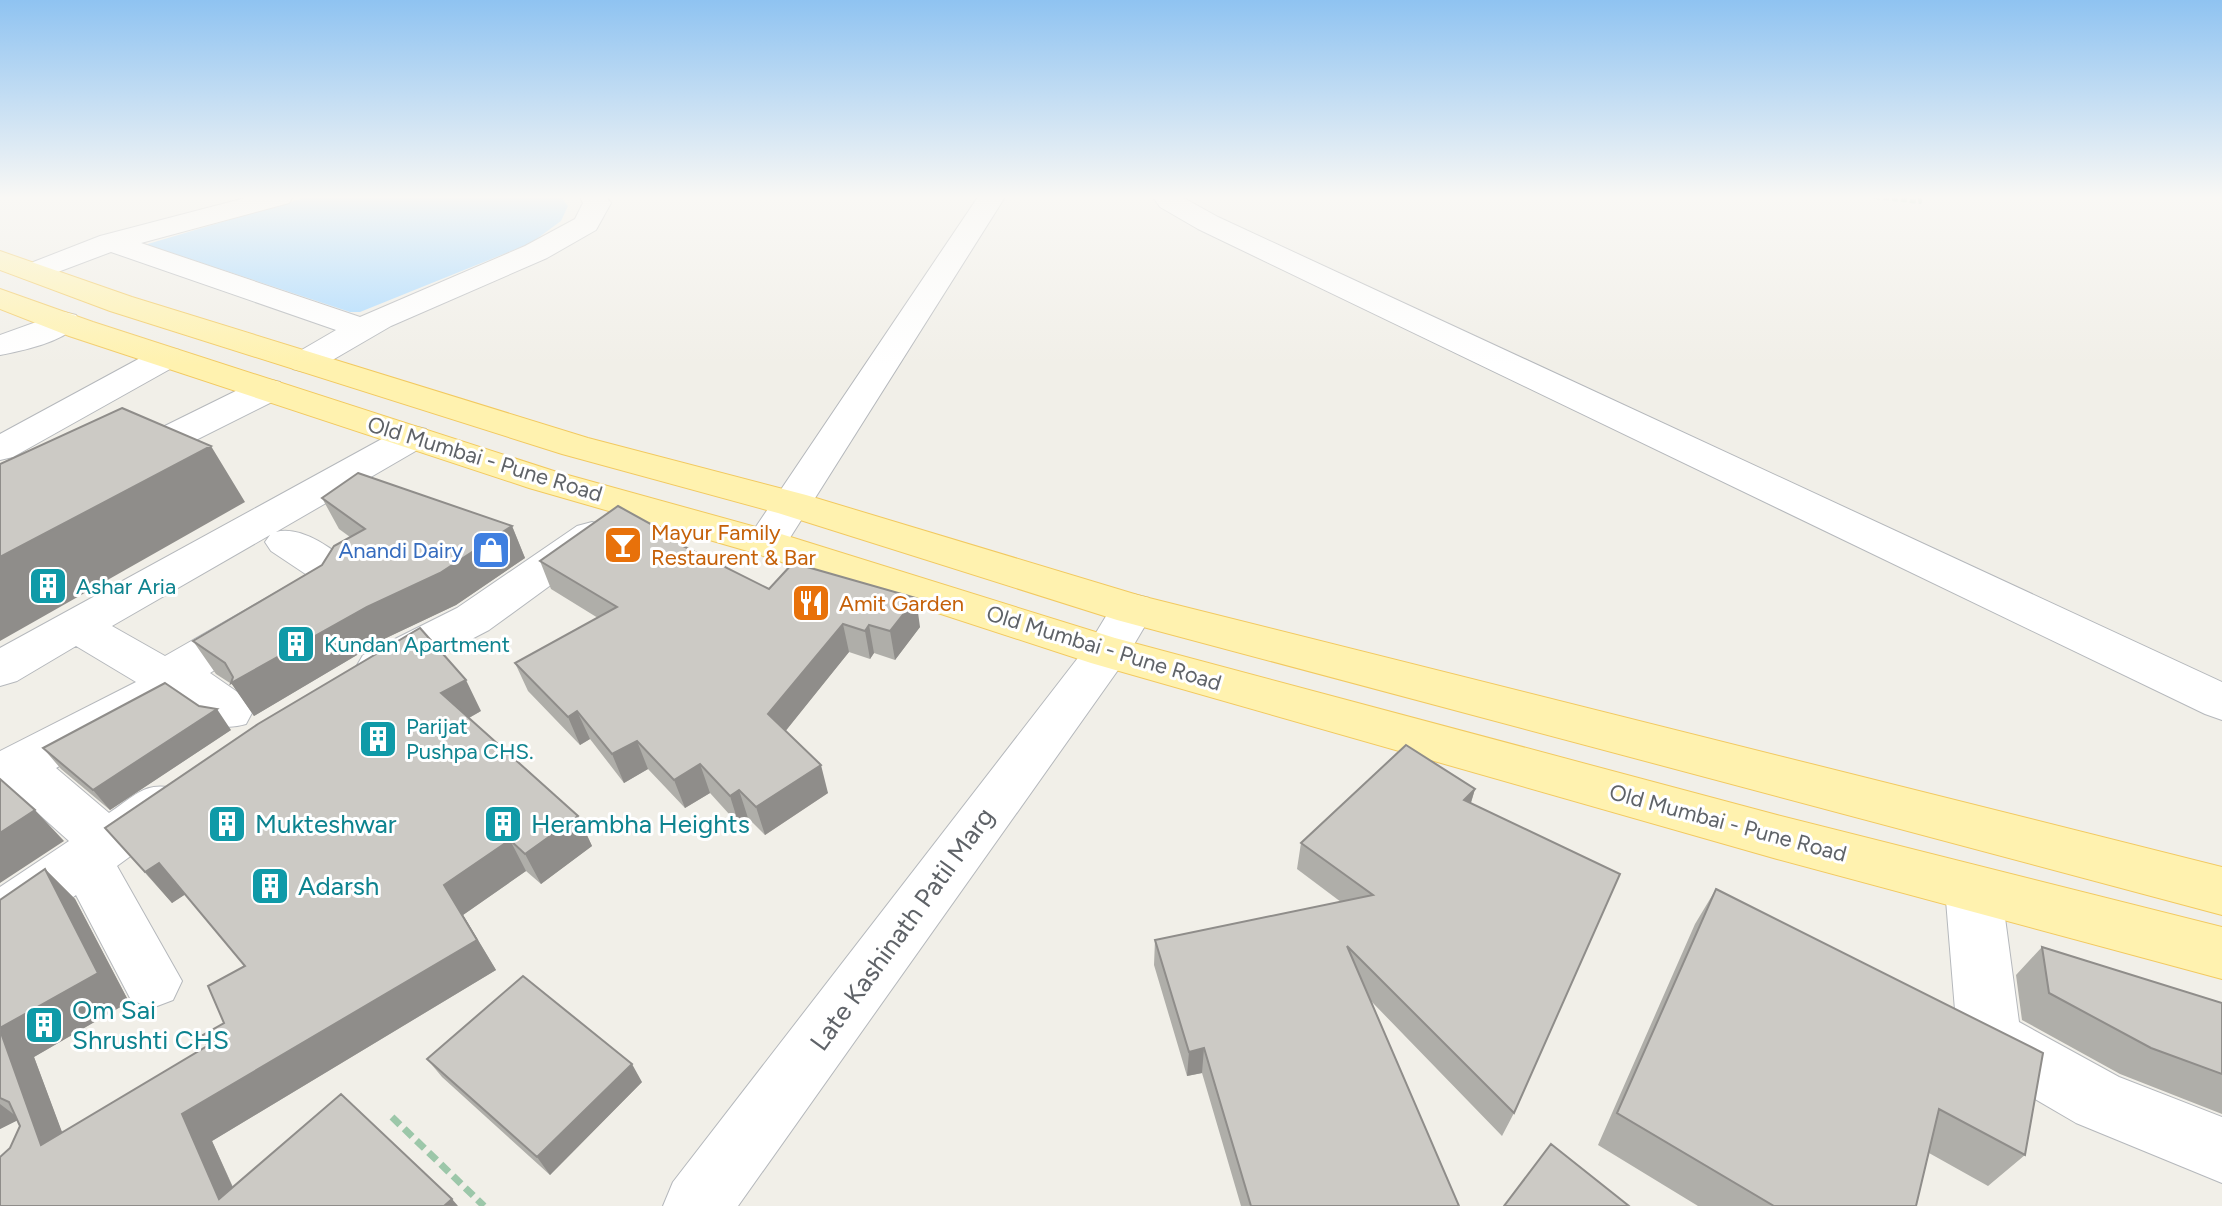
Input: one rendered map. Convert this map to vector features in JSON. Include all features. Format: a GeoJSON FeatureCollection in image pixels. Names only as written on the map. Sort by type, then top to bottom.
{"type":"FeatureCollection","features":[{"type":"Feature","properties":{"kind":"main road","name":"Old Mumbai - Pune Road"},"geometry":{"type":"LineString","coordinates":[[17,266],[121,304],[575,446],[792,504],[1120,630],[1777,837],[2222,953]]}},
{"type":"Feature","properties":{"kind":"main road","name":"Old Mumbai - Pune Road"},"geometry":{"type":"LineString","coordinates":[[0,298],[167,357],[543,480],[766,543],[1120,630],[1762,774],[2222,891]]}},
{"type":"Feature","properties":{"kind":"street"},"geometry":{"type":"LineString","coordinates":[[17,266],[66,253]]}},
{"type":"Feature","properties":{"kind":"street"},"geometry":{"type":"LineString","coordinates":[[143,253],[361,328]]}},
{"type":"Feature","properties":{"kind":"street"},"geometry":{"type":"LineString","coordinates":[[305,362],[361,328],[533,253]]}},
{"type":"Feature","properties":{"kind":"street"},"geometry":{"type":"LineString","coordinates":[[766,543],[955,253]]}},
{"type":"Feature","properties":{"kind":"street"},"geometry":{"type":"LineString","coordinates":[[1272,253],[2222,702]]}},
{"type":"Feature","properties":{"kind":"street"},"geometry":{"type":"LineString","coordinates":[[0,345],[20,341],[64,322]]}},
{"type":"Feature","properties":{"kind":"street"},"geometry":{"type":"LineString","coordinates":[[9,434],[167,357]]}},
{"type":"Feature","properties":{"kind":"street"},"geometry":{"type":"LineString","coordinates":[[92,465],[112,448],[134,456],[267,390]]}},
{"type":"Feature","properties":{"kind":"street"},"geometry":{"type":"LineString","coordinates":[[0,669],[413,437]]}},
{"type":"Feature","properties":{"kind":"street"},"geometry":{"type":"LineString","coordinates":[[338,692],[402,653],[473,619],[635,505]]}},
{"type":"Feature","properties":{"kind":"street"},"geometry":{"type":"LineString","coordinates":[[78,627],[161,675],[185,666],[324,584],[331,570],[286,542]]}},
{"type":"Feature","properties":{"kind":"street","name":"Late Kashinath Patil Marg"},"geometry":{"type":"LineString","coordinates":[[697,1206],[1120,630]]}},
{"type":"Feature","properties":{"kind":"street"},"geometry":{"type":"LineString","coordinates":[[6,762],[143,664]]}},
{"type":"Feature","properties":{"kind":"street"},"geometry":{"type":"LineString","coordinates":[[0,918],[95,851],[230,747],[193,682],[181,681],[6,762]]}},
{"type":"Feature","properties":{"kind":"street"},"geometry":{"type":"LineString","coordinates":[[6,762],[95,851],[152,981]]}},
{"type":"Feature","properties":{"kind":"street"},"geometry":{"type":"LineString","coordinates":[[1973,888],[1986,1022],[1997,1043],[2099,1101],[2222,1150]]}},
{"type":"Feature","properties":{"kind":"path"},"geometry":{"type":"LineString","coordinates":[[392,1117],[484,1206]]}},
{"type":"Feature","properties":{"kind":"water"},"geometry":{"type":"Polygon","coordinates":[[[173,253],[506,253],[360,312],[350,312],[173,253]]]}},
{"type":"Feature","properties":{"kind":"building"},"geometry":{"type":"Polygon","coordinates":[[[122,408],[211,446],[0,557],[0,464],[122,408]]]}},
{"type":"Feature","properties":{"kind":"building"},"geometry":{"type":"Polygon","coordinates":[[[358,473],[512,526],[440,573],[367,607],[231,683],[233,677],[225,663],[193,641],[322,565],[334,546],[365,529],[322,498],[358,473]]]}},
{"type":"Feature","properties":{"kind":"building"},"geometry":{"type":"Polygon","coordinates":[[[618,506],[685,543],[681,545],[769,589],[793,563],[916,598],[890,631],[869,625],[865,631],[843,624],[768,714],[821,765],[756,807],[739,790],[730,796],[700,764],[674,780],[637,741],[612,754],[577,711],[568,717],[515,663],[617,607],[540,561],[618,506]]]}},
{"type":"Feature","properties":{"kind":"building"},"geometry":{"type":"Polygon","coordinates":[[[420,628],[466,680],[441,693],[578,816],[525,854],[510,840],[444,885],[477,940],[182,1114],[219,1199],[341,1094],[452,1199],[444,1206],[0,1206],[0,1157],[10,1148],[20,1126],[9,1102],[0,1098],[0,1030],[41,1145],[207,1046],[203,1035],[224,1023],[208,986],[245,966],[159,863],[145,872],[105,828],[258,724],[420,628]]]}},
{"type":"Feature","properties":{"kind":"building"},"geometry":{"type":"Polygon","coordinates":[[[165,683],[199,706],[217,709],[93,790],[43,748],[165,683]]]}},
{"type":"Feature","properties":{"kind":"building"},"geometry":{"type":"Polygon","coordinates":[[[1406,745],[1475,789],[1464,800],[1620,874],[1514,1113],[1347,946],[1459,1206],[1251,1206],[1204,1048],[1189,1052],[1155,940],[1373,895],[1301,843],[1406,745]]]}},
{"type":"Feature","properties":{"kind":"building"},"geometry":{"type":"Polygon","coordinates":[[[0,779],[35,810],[0,833],[0,779]]]}},
{"type":"Feature","properties":{"kind":"building"},"geometry":{"type":"Polygon","coordinates":[[[45,869],[98,973],[0,1028],[0,900],[45,869]]]}},
{"type":"Feature","properties":{"kind":"building"},"geometry":{"type":"Polygon","coordinates":[[[1716,889],[2043,1053],[2025,1155],[1939,1109],[1916,1206],[1774,1206],[1617,1113],[1716,889]]]}},
{"type":"Feature","properties":{"kind":"building"},"geometry":{"type":"Polygon","coordinates":[[[2042,947],[2222,1003],[2222,1074],[2151,1048],[2049,993],[2042,947]]]}},
{"type":"Feature","properties":{"kind":"building"},"geometry":{"type":"Polygon","coordinates":[[[523,976],[632,1064],[537,1157],[427,1059],[523,976]]]}},
{"type":"Feature","properties":{"kind":"building"},"geometry":{"type":"Polygon","coordinates":[[[1551,1144],[1629,1206],[1504,1206],[1551,1144]]]}},
{"type":"Feature","properties":{"kind":"place","name":"Mayur Family Restaurent & Bar"},"geometry":{"type":"Point","coordinates":[623,545]}},
{"type":"Feature","properties":{"kind":"place","name":"Anandi Dairy"},"geometry":{"type":"Point","coordinates":[491,550]}},
{"type":"Feature","properties":{"kind":"place","name":"Ashar Aria"},"geometry":{"type":"Point","coordinates":[48,586]}},
{"type":"Feature","properties":{"kind":"place","name":"Amit Garden"},"geometry":{"type":"Point","coordinates":[811,603]}},
{"type":"Feature","properties":{"kind":"place","name":"Kundan Apartment"},"geometry":{"type":"Point","coordinates":[296,644]}},
{"type":"Feature","properties":{"kind":"place","name":"Parijat Pushpa CHS."},"geometry":{"type":"Point","coordinates":[378,739]}},
{"type":"Feature","properties":{"kind":"place","name":"Mukteshwar"},"geometry":{"type":"Point","coordinates":[227,824]}},
{"type":"Feature","properties":{"kind":"place","name":"Herambha Heights"},"geometry":{"type":"Point","coordinates":[503,824]}},
{"type":"Feature","properties":{"kind":"place","name":"Adarsh"},"geometry":{"type":"Point","coordinates":[270,886]}},
{"type":"Feature","properties":{"kind":"place","name":"Om Sai Shrushti CHS"},"geometry":{"type":"Point","coordinates":[44,1025]}}]}
